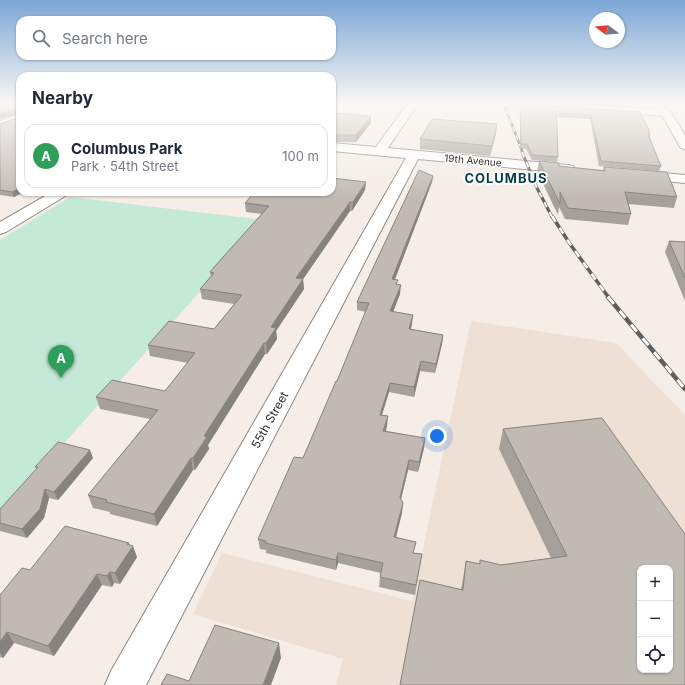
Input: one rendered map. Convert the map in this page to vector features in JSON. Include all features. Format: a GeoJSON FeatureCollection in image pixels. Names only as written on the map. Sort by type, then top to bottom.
{"type":"FeatureCollection","features":[{"type":"Feature","properties":{"kind":"street"},"geometry":{"type":"LineString","coordinates":[[379,152],[392,134]]}},
{"type":"Feature","properties":{"kind":"street"},"geometry":{"type":"LineString","coordinates":[[678,134],[685,145]]}},
{"type":"Feature","properties":{"kind":"street","name":"19th Avenue"},"geometry":{"type":"LineString","coordinates":[[336,147],[582,170]]}},
{"type":"Feature","properties":{"kind":"street","name":"55th Street"},"geometry":{"type":"LineString","coordinates":[[125,685],[414,155]]}},
{"type":"Feature","properties":{"kind":"street"},"geometry":{"type":"LineString","coordinates":[[630,174],[685,179]]}},
{"type":"Feature","properties":{"kind":"street"},"geometry":{"type":"LineString","coordinates":[[0,229],[55,196]]}},
{"type":"Feature","properties":{"kind":"street"},"geometry":{"type":"LineString","coordinates":[[0,210],[26,214]]}},
{"type":"Feature","properties":{"kind":"shaded area"},"geometry":{"type":"Polygon","coordinates":[[[471,321],[616,343],[685,415],[685,685],[336,685],[343,659],[193,614],[222,553],[412,601],[471,321]]]}},
{"type":"Feature","properties":{"kind":"green space"},"geometry":{"type":"Polygon","coordinates":[[[70,197],[264,220],[0,515],[0,240],[70,197]]]}},
{"type":"Feature","properties":{"kind":"building"},"geometry":{"type":"Polygon","coordinates":[[[0,134],[16,134],[16,190],[12,192],[0,190],[0,134]]]}},
{"type":"Feature","properties":{"kind":"building"},"geometry":{"type":"Polygon","coordinates":[[[336,134],[357,134],[336,135],[336,134]]]}},
{"type":"Feature","properties":{"kind":"building"},"geometry":{"type":"Polygon","coordinates":[[[423,134],[495,134],[492,146],[420,139],[423,134]]]}},
{"type":"Feature","properties":{"kind":"building"},"geometry":{"type":"Polygon","coordinates":[[[521,134],[557,134],[558,157],[532,155],[527,144],[521,144],[521,134]]]}},
{"type":"Feature","properties":{"kind":"building"},"geometry":{"type":"Polygon","coordinates":[[[595,134],[650,134],[648,135],[661,166],[601,161],[595,134]]]}},
{"type":"Feature","properties":{"kind":"building"},"geometry":{"type":"Polygon","coordinates":[[[539,161],[559,163],[559,166],[605,171],[604,167],[667,172],[677,197],[625,192],[631,214],[568,208],[560,192],[560,204],[539,161]]]}},
{"type":"Feature","properties":{"kind":"building"},"geometry":{"type":"Polygon","coordinates":[[[419,170],[433,176],[392,279],[398,280],[396,284],[401,285],[390,311],[413,315],[409,329],[443,335],[436,364],[421,361],[414,387],[390,383],[380,415],[388,416],[383,431],[425,438],[419,462],[409,460],[400,497],[403,503],[394,537],[416,542],[413,553],[422,554],[416,585],[380,577],[383,563],[338,553],[336,560],[265,543],[266,541],[258,539],[294,457],[303,458],[337,381],[369,303],[357,302],[419,170]]]}},
{"type":"Feature","properties":{"kind":"building"},"geometry":{"type":"Polygon","coordinates":[[[336,178],[366,182],[353,202],[350,202],[296,278],[303,279],[271,327],[276,328],[266,343],[264,343],[204,436],[207,437],[193,458],[191,458],[154,514],[106,502],[107,500],[88,495],[158,410],[96,397],[112,380],[165,391],[195,353],[148,345],[169,321],[214,329],[242,295],[200,289],[214,273],[210,272],[269,206],[245,203],[251,196],[336,196],[336,178]]]}},
{"type":"Feature","properties":{"kind":"building"},"geometry":{"type":"Polygon","coordinates":[[[669,241],[685,242],[685,278],[669,241]]]}},
{"type":"Feature","properties":{"kind":"building"},"geometry":{"type":"Polygon","coordinates":[[[602,418],[685,534],[685,685],[400,685],[420,580],[463,590],[466,561],[480,564],[480,560],[501,565],[567,556],[503,429],[602,418]]]}},
{"type":"Feature","properties":{"kind":"building"},"geometry":{"type":"Polygon","coordinates":[[[58,442],[90,450],[54,492],[45,489],[40,509],[22,529],[0,523],[0,509],[38,467],[35,467],[58,442]]]}},
{"type":"Feature","properties":{"kind":"building"},"geometry":{"type":"Polygon","coordinates":[[[65,526],[129,543],[127,544],[133,546],[115,573],[110,572],[107,576],[97,574],[48,646],[7,632],[0,642],[0,595],[22,568],[30,570],[65,526]]]}},
{"type":"Feature","properties":{"kind":"building"},"geometry":{"type":"Polygon","coordinates":[[[215,625],[279,643],[263,685],[161,685],[167,674],[189,681],[215,625]]]}},
{"type":"Feature","properties":{"kind":"railway"},"geometry":{"type":"LineString","coordinates":[[516,134],[523,153]]}},
{"type":"Feature","properties":{"kind":"railway"},"geometry":{"type":"LineString","coordinates":[[522,152],[537,188],[552,217]]}},
{"type":"Feature","properties":{"kind":"railway"},"geometry":{"type":"LineString","coordinates":[[552,216],[570,244],[609,298]]}},
{"type":"Feature","properties":{"kind":"railway"},"geometry":{"type":"LineString","coordinates":[[608,297],[685,389]]}},
{"type":"Feature","properties":{"kind":"place","name":"Columbus Park"},"geometry":{"type":"Point","coordinates":[61,378]}},
{"type":"Feature","properties":{"kind":"district","name":"COLUMBUS"},"geometry":{"type":"Point","coordinates":[506,178]}}]}
